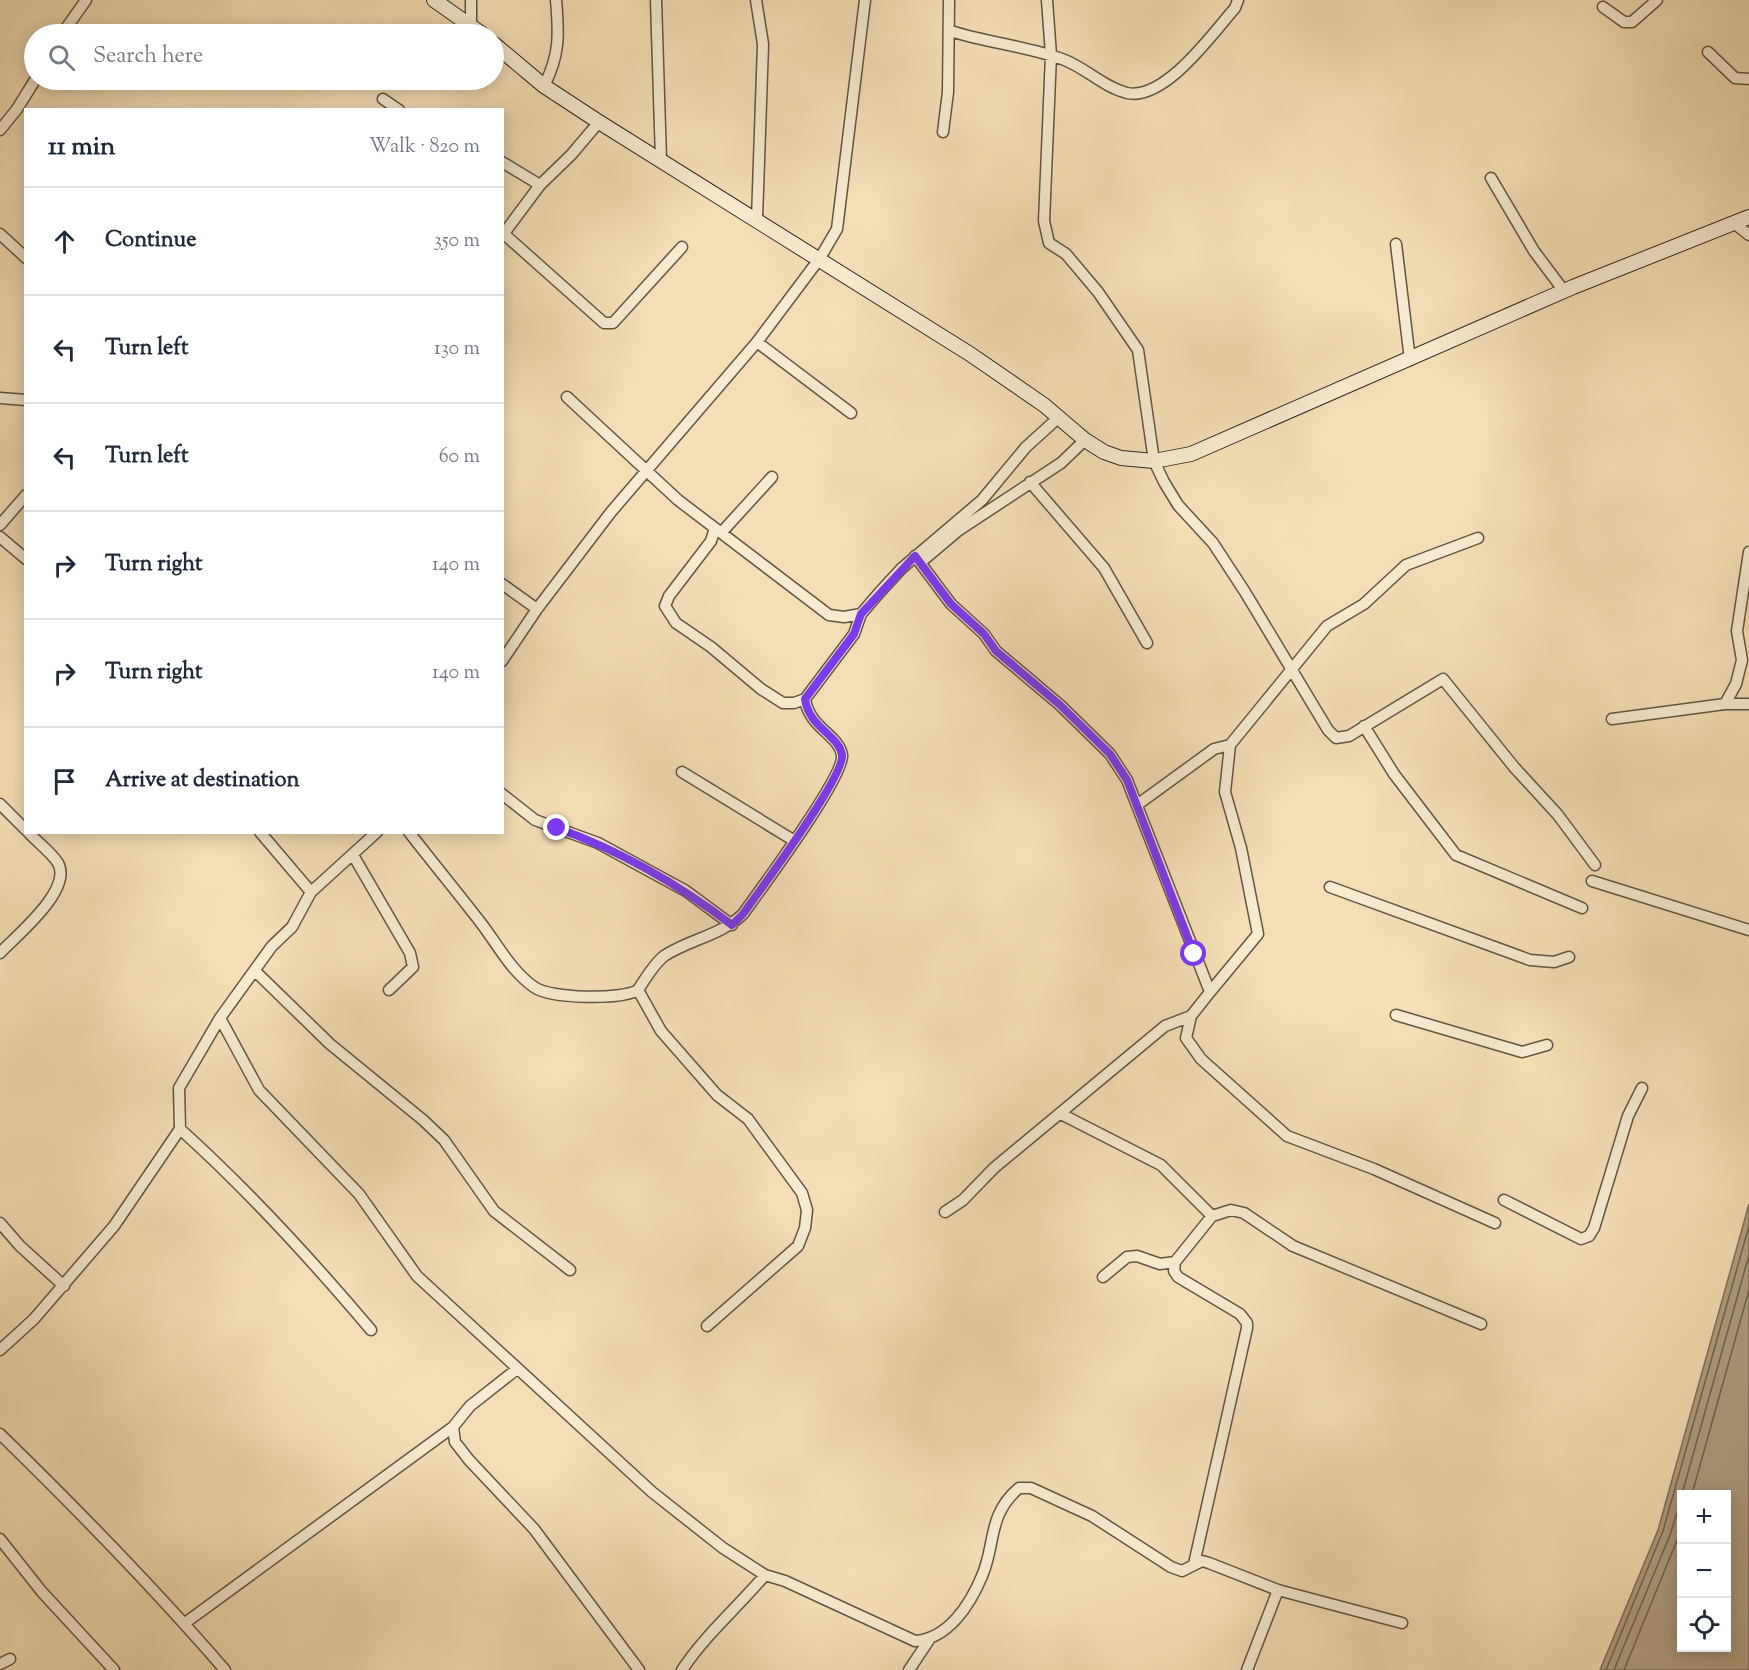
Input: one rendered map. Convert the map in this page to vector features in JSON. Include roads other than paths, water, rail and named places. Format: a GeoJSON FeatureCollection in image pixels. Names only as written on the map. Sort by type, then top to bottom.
{"type":"FeatureCollection","features":[{"type":"Feature","properties":{"kind":"street"},"geometry":{"type":"LineString","coordinates":[[69,24],[86,0]]}},
{"type":"Feature","properties":{"kind":"street"},"geometry":{"type":"LineString","coordinates":[[434,0],[468,24]]}},
{"type":"Feature","properties":{"kind":"street"},"geometry":{"type":"LineString","coordinates":[[471,0],[475,24]]}},
{"type":"Feature","properties":{"kind":"street"},"geometry":{"type":"LineString","coordinates":[[544,86],[556,63],[559,30],[556,0]]}},
{"type":"Feature","properties":{"kind":"street"},"geometry":{"type":"LineString","coordinates":[[656,0],[661,160]]}},
{"type":"Feature","properties":{"kind":"street"},"geometry":{"type":"LineString","coordinates":[[756,0],[763,44],[757,219]]}},
{"type":"Feature","properties":{"kind":"street"},"geometry":{"type":"LineString","coordinates":[[504,658],[537,609],[611,512],[648,471],[708,396],[757,342],[820,258],[837,229],[865,0]]}},
{"type":"Feature","properties":{"kind":"street"},"geometry":{"type":"LineString","coordinates":[[943,132],[948,92],[950,0]]}},
{"type":"Feature","properties":{"kind":"street"},"geometry":{"type":"LineString","coordinates":[[1047,0],[1051,55],[1044,220],[1049,243],[1066,254],[1098,292],[1138,350],[1154,461],[1178,505],[1212,543],[1245,592],[1328,730],[1336,738],[1349,736],[1443,679],[1514,767],[1558,815],[1595,865]]}},
{"type":"Feature","properties":{"kind":"street"},"geometry":{"type":"LineString","coordinates":[[951,32],[980,41],[1051,55],[1070,62],[1129,93],[1143,91],[1168,80],[1181,70],[1235,8],[1238,0]]}},
{"type":"Feature","properties":{"kind":"street"},"geometry":{"type":"LineString","coordinates":[[1603,7],[1624,22],[1632,22],[1658,0]]}},
{"type":"Feature","properties":{"kind":"street"},"geometry":{"type":"LineString","coordinates":[[504,52],[544,86],[1009,379],[1084,440],[1121,458],[1154,461],[1191,454],[1564,291],[1749,218]]}},
{"type":"Feature","properties":{"kind":"street"},"geometry":{"type":"LineString","coordinates":[[1708,52],[1735,78],[1749,79]]}},
{"type":"Feature","properties":{"kind":"street"},"geometry":{"type":"LineString","coordinates":[[0,130],[18,109],[29,90]]}},
{"type":"Feature","properties":{"kind":"street"},"geometry":{"type":"LineString","coordinates":[[383,99],[396,108]]}},
{"type":"Feature","properties":{"kind":"street"},"geometry":{"type":"LineString","coordinates":[[504,234],[540,185],[571,155],[599,122]]}},
{"type":"Feature","properties":{"kind":"street"},"geometry":{"type":"LineString","coordinates":[[504,163],[540,185]]}},
{"type":"Feature","properties":{"kind":"street"},"geometry":{"type":"LineString","coordinates":[[1491,178],[1533,251],[1564,291]]}},
{"type":"Feature","properties":{"kind":"street"},"geometry":{"type":"LineString","coordinates":[[1734,224],[1749,235]]}},
{"type":"Feature","properties":{"kind":"street"},"geometry":{"type":"LineString","coordinates":[[0,234],[24,256]]}},
{"type":"Feature","properties":{"kind":"street"},"geometry":{"type":"LineString","coordinates":[[504,236],[604,322],[613,323],[682,247]]}},
{"type":"Feature","properties":{"kind":"street"},"geometry":{"type":"LineString","coordinates":[[1396,244],[1410,360]]}},
{"type":"Feature","properties":{"kind":"street"},"geometry":{"type":"LineString","coordinates":[[757,342],[851,413]]}},
{"type":"Feature","properties":{"kind":"street"},"geometry":{"type":"LineString","coordinates":[[567,397],[678,500],[829,615],[844,617],[861,614]]}},
{"type":"Feature","properties":{"kind":"street"},"geometry":{"type":"LineString","coordinates":[[0,398],[24,400]]}},
{"type":"Feature","properties":{"kind":"street"},"geometry":{"type":"LineString","coordinates":[[772,477],[718,530],[669,596],[665,606],[676,623],[711,647],[776,700],[794,703],[805,699],[854,634],[861,614],[982,500],[1026,447],[1058,418]]}},
{"type":"Feature","properties":{"kind":"street"},"geometry":{"type":"LineString","coordinates":[[918,559],[1060,463],[1084,440]]}},
{"type":"Feature","properties":{"kind":"street"},"geometry":{"type":"LineString","coordinates":[[1030,482],[1104,568],[1147,643]]}},
{"type":"Feature","properties":{"kind":"street"},"geometry":{"type":"LineString","coordinates":[[0,525],[24,497]]}},
{"type":"Feature","properties":{"kind":"street"},"geometry":{"type":"LineString","coordinates":[[0,537],[24,557]]}},
{"type":"Feature","properties":{"kind":"street"},"geometry":{"type":"LineString","coordinates":[[1478,538],[1406,565],[1364,604],[1327,626],[1304,652],[1293,671],[1230,745],[1225,792],[1241,848],[1258,934],[1191,1016],[1186,1038],[1201,1059],[1287,1136],[1374,1169],[1495,1223]]}},
{"type":"Feature","properties":{"kind":"street"},"geometry":{"type":"LineString","coordinates":[[1725,704],[1736,684],[1742,660],[1737,631],[1749,552]]}},
{"type":"Feature","properties":{"kind":"street"},"geometry":{"type":"LineString","coordinates":[[918,559],[951,604],[984,634],[996,651],[1060,705],[1110,754],[1127,780],[1210,992]]}},
{"type":"Feature","properties":{"kind":"street"},"geometry":{"type":"LineString","coordinates":[[504,585],[537,609]]}},
{"type":"Feature","properties":{"kind":"street"},"geometry":{"type":"LineString","coordinates":[[411,834],[512,965],[535,988],[569,996],[632,993],[638,990],[664,957],[732,925],[743,914],[820,803],[840,765],[842,756],[834,740],[817,726],[807,712],[805,699]]}},
{"type":"Feature","properties":{"kind":"street"},"geometry":{"type":"LineString","coordinates":[[1612,719],[1725,704],[1749,704]]}},
{"type":"Feature","properties":{"kind":"street"},"geometry":{"type":"LineString","coordinates":[[1364,726],[1394,774],[1456,855],[1582,908]]}},
{"type":"Feature","properties":{"kind":"street"},"geometry":{"type":"LineString","coordinates":[[1137,805],[1214,749],[1230,745]]}},
{"type":"Feature","properties":{"kind":"street"},"geometry":{"type":"LineString","coordinates":[[682,772],[793,840]]}},
{"type":"Feature","properties":{"kind":"street"},"geometry":{"type":"LineString","coordinates":[[504,796],[535,820],[598,843],[687,891],[732,925]]}},
{"type":"Feature","properties":{"kind":"street"},"geometry":{"type":"LineString","coordinates":[[0,804],[24,828]]}},
{"type":"Feature","properties":{"kind":"street"},"geometry":{"type":"LineString","coordinates":[[0,953],[56,895],[62,877],[58,863],[30,834]]}},
{"type":"Feature","properties":{"kind":"street"},"geometry":{"type":"LineString","coordinates":[[262,834],[311,892]]}},
{"type":"Feature","properties":{"kind":"street"},"geometry":{"type":"LineString","coordinates":[[0,1350],[34,1319],[114,1226],[180,1129],[179,1088],[220,1018],[256,972],[272,946],[292,927],[311,892],[375,834]]}},
{"type":"Feature","properties":{"kind":"street"},"geometry":{"type":"LineString","coordinates":[[353,855],[410,954],[413,967],[390,990]]}},
{"type":"Feature","properties":{"kind":"street"},"geometry":{"type":"LineString","coordinates":[[1592,881],[1749,930]]}},
{"type":"Feature","properties":{"kind":"street"},"geometry":{"type":"LineString","coordinates":[[1330,886],[1530,960],[1554,962],[1569,957]]}},
{"type":"Feature","properties":{"kind":"street"},"geometry":{"type":"LineString","coordinates":[[256,972],[330,1044],[423,1119],[444,1140],[494,1210],[570,1270]]}},
{"type":"Feature","properties":{"kind":"street"},"geometry":{"type":"LineString","coordinates":[[638,990],[661,1031],[717,1095],[748,1119],[802,1193],[807,1210],[805,1228],[798,1246],[707,1326]]}},
{"type":"Feature","properties":{"kind":"street"},"geometry":{"type":"LineString","coordinates":[[1395,1015],[1522,1052],[1547,1045]]}},
{"type":"Feature","properties":{"kind":"street"},"geometry":{"type":"LineString","coordinates":[[945,1212],[963,1200],[994,1168],[1166,1026],[1191,1016]]}},
{"type":"Feature","properties":{"kind":"street"},"geometry":{"type":"LineString","coordinates":[[220,1018],[259,1090],[359,1194],[417,1276],[652,1492],[723,1548],[765,1575],[785,1581],[915,1641],[929,1640],[942,1633],[955,1620],[983,1575],[993,1525],[1010,1495],[1019,1488],[1031,1488],[1092,1516],[1171,1567],[1182,1571],[1202,1561],[1278,1590],[1402,1623]]}},
{"type":"Feature","properties":{"kind":"street"},"geometry":{"type":"LineString","coordinates":[[1504,1200],[1563,1232],[1581,1239],[1589,1236],[1594,1228],[1628,1116],[1642,1088]]}},
{"type":"Feature","properties":{"kind":"street"},"geometry":{"type":"LineString","coordinates":[[1061,1114],[1161,1165],[1212,1216]]}},
{"type":"Feature","properties":{"kind":"street"},"geometry":{"type":"LineString","coordinates":[[180,1129],[216,1162],[316,1264],[371,1330]]}},
{"type":"Feature","properties":{"kind":"street"},"geometry":{"type":"LineString","coordinates":[[1194,1564],[1247,1323],[1240,1314],[1178,1277],[1174,1271],[1174,1262],[1212,1216],[1231,1210],[1244,1213],[1293,1246],[1481,1324]]}},
{"type":"Feature","properties":{"kind":"street"},"geometry":{"type":"LineString","coordinates":[[0,1223],[20,1246],[64,1286]]}},
{"type":"Feature","properties":{"kind":"street"},"geometry":{"type":"LineString","coordinates":[[1103,1277],[1127,1257],[1137,1256],[1160,1264],[1174,1262]]}},
{"type":"Feature","properties":{"kind":"street"},"geometry":{"type":"LineString","coordinates":[[185,1623],[453,1427],[471,1406],[517,1369]]}},
{"type":"Feature","properties":{"kind":"street"},"geometry":{"type":"LineString","coordinates":[[453,1427],[455,1442],[534,1529],[639,1670]]}},
{"type":"Feature","properties":{"kind":"street"},"geometry":{"type":"LineString","coordinates":[[0,1434],[74,1506],[185,1623],[225,1670]]}},
{"type":"Feature","properties":{"kind":"street"},"geometry":{"type":"LineString","coordinates":[[0,1539],[42,1592],[114,1670]]}},
{"type":"Feature","properties":{"kind":"street"},"geometry":{"type":"LineString","coordinates":[[682,1670],[706,1638],[739,1606],[765,1575]]}},
{"type":"Feature","properties":{"kind":"street"},"geometry":{"type":"LineString","coordinates":[[1247,1670],[1278,1590]]}},
{"type":"Feature","properties":{"kind":"street"},"geometry":{"type":"LineString","coordinates":[[909,1670],[929,1640]]}},
{"type":"Feature","properties":{"kind":"water"},"geometry":{"type":"Polygon","coordinates":[[[1749,1204],[1749,1670],[1600,1670],[1658,1530],[1749,1204]]]}}]}
